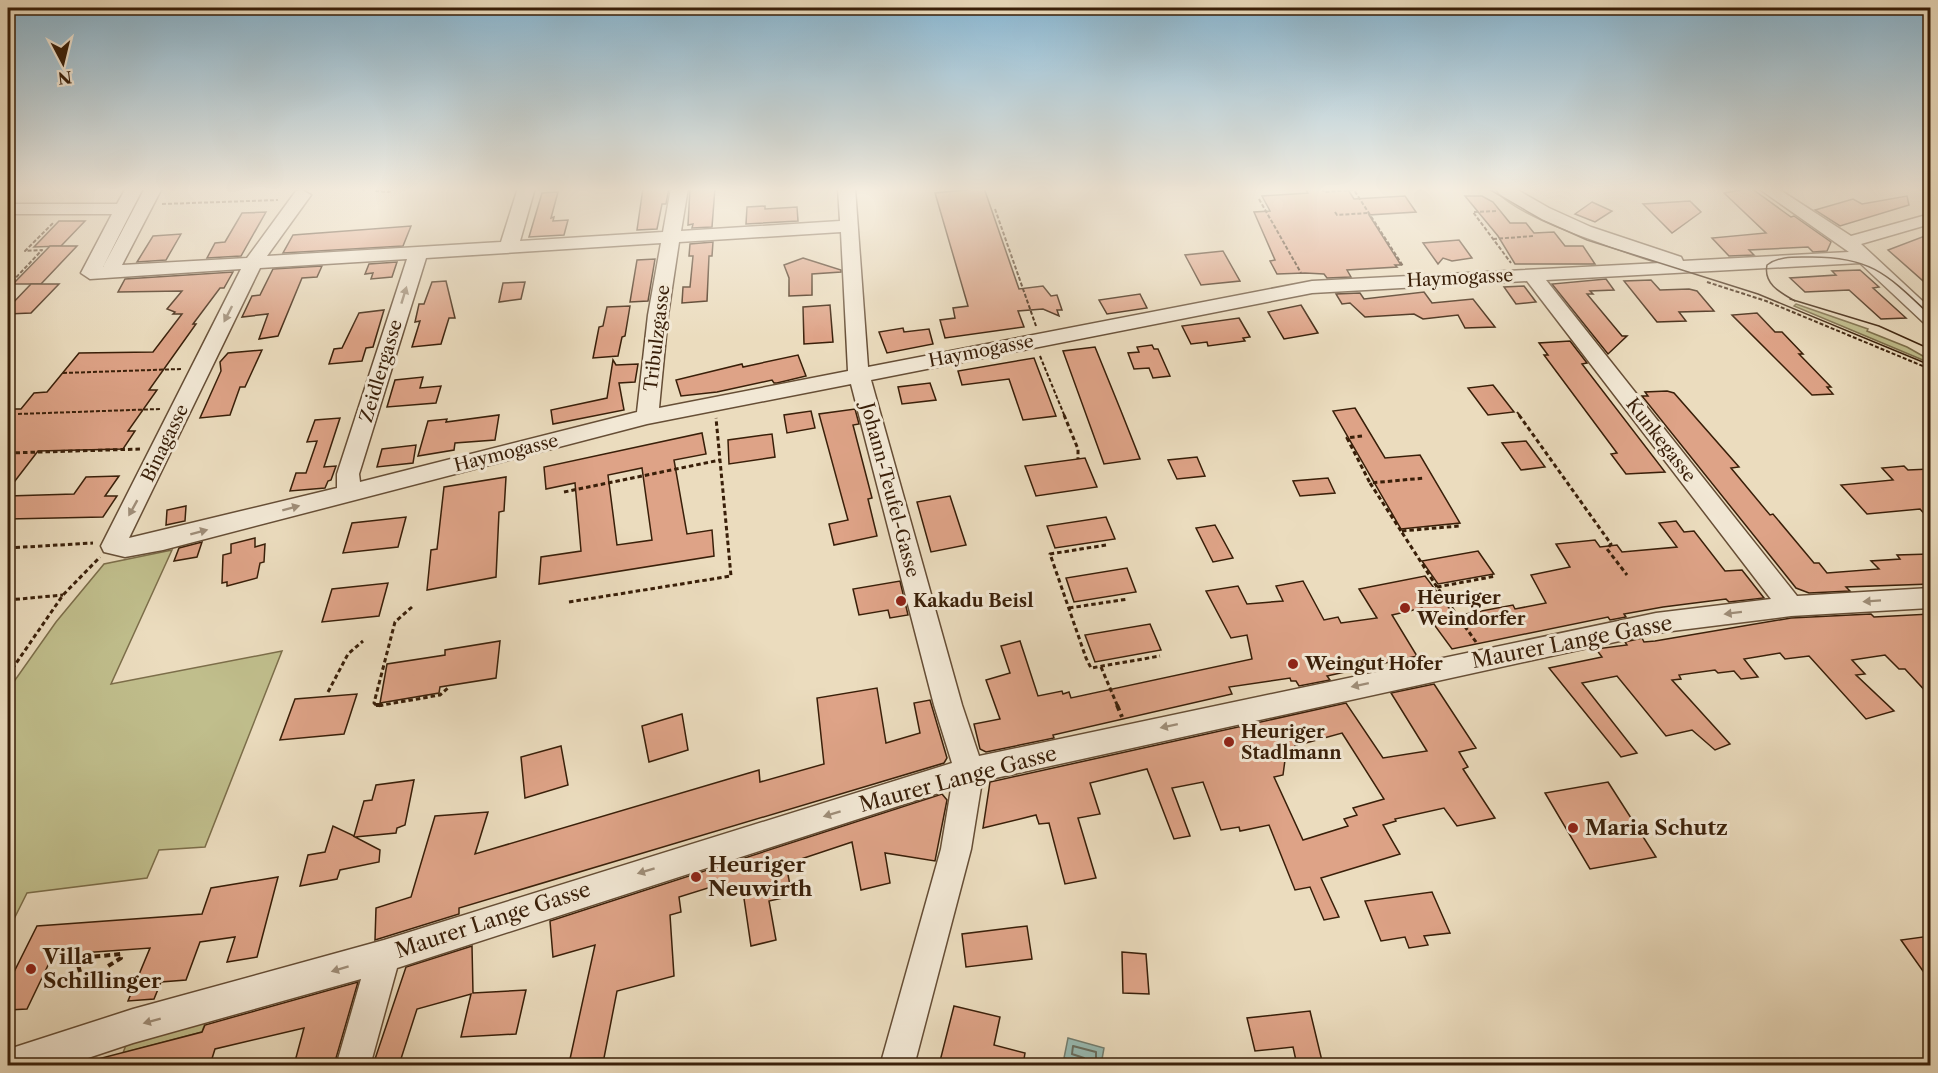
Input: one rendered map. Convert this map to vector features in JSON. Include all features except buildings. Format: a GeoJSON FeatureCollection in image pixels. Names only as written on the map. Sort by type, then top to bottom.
{"type":"FeatureCollection","features":[{"type":"Feature","properties":{"kind":"street"},"geometry":{"type":"LineString","coordinates":[[107,238],[90,273],[638,238]]}},
{"type":"Feature","properties":{"kind":"street"},"geometry":{"type":"LineString","coordinates":[[110,271],[126,238]]}},
{"type":"Feature","properties":{"kind":"street","name":"Binagasse"},"geometry":{"type":"LineString","coordinates":[[113,544],[135,505],[254,261],[270,238]]}},
{"type":"Feature","properties":{"kind":"street"},"geometry":{"type":"LineString","coordinates":[[509,246],[511,238]]}},
{"type":"Feature","properties":{"kind":"street","name":"Tribulzgasse"},"geometry":{"type":"LineString","coordinates":[[647,417],[658,315],[672,238]]}},
{"type":"Feature","properties":{"kind":"street","name":"Johann-Teufel-Gasse"},"geometry":{"type":"LineString","coordinates":[[849,238],[859,374],[948,705],[969,771],[956,849],[897,1065]]}},
{"type":"Feature","properties":{"kind":"street"},"geometry":{"type":"LineString","coordinates":[[1602,238],[1696,273]]}},
{"type":"Feature","properties":{"kind":"street"},"geometry":{"type":"LineString","coordinates":[[1842,238],[1865,256],[1930,318]]}},
{"type":"Feature","properties":{"kind":"street"},"geometry":{"type":"LineString","coordinates":[[1848,242],[1862,238]]}},
{"type":"Feature","properties":{"kind":"street","name":"Zeidlergasse"},"geometry":{"type":"LineString","coordinates":[[349,492],[348,474],[419,251]]}},
{"type":"Feature","properties":{"kind":"street","name":"Haymogasse"},"geometry":{"type":"LineString","coordinates":[[113,544],[124,548],[163,541],[647,417],[1309,288],[1526,274],[1696,273],[1865,256]]}},
{"type":"Feature","properties":{"kind":"street","name":"Kunkegasse"},"geometry":{"type":"LineString","coordinates":[[1526,274],[1791,606]]}},
{"type":"Feature","properties":{"kind":"street","name":"Maurer Lange Gasse"},"geometry":{"type":"LineString","coordinates":[[9,1065],[133,1026],[384,956],[485,922],[969,771],[1656,623],[1791,606],[1930,598]]}},
{"type":"Feature","properties":{"kind":"street"},"geometry":{"type":"LineString","coordinates":[[353,1065],[384,956]]}},
{"type":"Feature","properties":{"kind":"path"},"geometry":{"type":"LineString","coordinates":[[8,286],[42,250],[25,251],[38,238]]}},
{"type":"Feature","properties":{"kind":"path"},"geometry":{"type":"LineString","coordinates":[[1004,238],[1037,340],[1078,449],[1078,459]]}},
{"type":"Feature","properties":{"kind":"path"},"geometry":{"type":"LineString","coordinates":[[1281,238],[1309,288]]}},
{"type":"Feature","properties":{"kind":"path"},"geometry":{"type":"LineString","coordinates":[[1385,238],[1413,281]]}},
{"type":"Feature","properties":{"kind":"path"},"geometry":{"type":"LineString","coordinates":[[1493,239],[1506,238]]}},
{"type":"Feature","properties":{"kind":"path"},"geometry":{"type":"LineString","coordinates":[[1493,239],[1526,274]]}},
{"type":"Feature","properties":{"kind":"path"},"geometry":{"type":"LineString","coordinates":[[1696,273],[1930,369]]}},
{"type":"Feature","properties":{"kind":"path"},"geometry":{"type":"LineString","coordinates":[[63,373],[201,368]]}},
{"type":"Feature","properties":{"kind":"path"},"geometry":{"type":"LineString","coordinates":[[569,602],[731,576],[714,403]]}},
{"type":"Feature","properties":{"kind":"path"},"geometry":{"type":"LineString","coordinates":[[18,414],[182,407]]}},
{"type":"Feature","properties":{"kind":"path"},"geometry":{"type":"LineString","coordinates":[[1516,412],[1611,544],[1607,549],[1627,575]]}},
{"type":"Feature","properties":{"kind":"path"},"geometry":{"type":"LineString","coordinates":[[1362,436],[1347,438],[1370,483],[1437,587],[1488,658]]}},
{"type":"Feature","properties":{"kind":"path"},"geometry":{"type":"LineString","coordinates":[[8,453],[121,451],[163,447]]}},
{"type":"Feature","properties":{"kind":"path"},"geometry":{"type":"LineString","coordinates":[[564,492],[720,460]]}},
{"type":"Feature","properties":{"kind":"path"},"geometry":{"type":"LineString","coordinates":[[1370,483],[1425,478]]}},
{"type":"Feature","properties":{"kind":"path"},"geometry":{"type":"LineString","coordinates":[[1401,531],[1459,526]]}},
{"type":"Feature","properties":{"kind":"path"},"geometry":{"type":"LineString","coordinates":[[8,548],[23,545],[49,546],[70,542],[113,544]]}},
{"type":"Feature","properties":{"kind":"path"},"geometry":{"type":"LineString","coordinates":[[8,675],[63,596],[113,544]]}},
{"type":"Feature","properties":{"kind":"path"},"geometry":{"type":"LineString","coordinates":[[1106,545],[1050,554],[1091,669],[1160,656]]}},
{"type":"Feature","properties":{"kind":"path"},"geometry":{"type":"LineString","coordinates":[[1437,587],[1496,576]]}},
{"type":"Feature","properties":{"kind":"path"},"geometry":{"type":"LineString","coordinates":[[8,600],[63,596]]}},
{"type":"Feature","properties":{"kind":"path"},"geometry":{"type":"LineString","coordinates":[[1069,608],[1128,599]]}},
{"type":"Feature","properties":{"kind":"path"},"geometry":{"type":"LineString","coordinates":[[412,608],[395,622],[374,703],[377,706],[440,695],[448,688]]}},
{"type":"Feature","properties":{"kind":"path"},"geometry":{"type":"LineString","coordinates":[[328,692],[348,654],[363,641]]}},
{"type":"Feature","properties":{"kind":"path"},"geometry":{"type":"LineString","coordinates":[[1101,667],[1130,735]]}},
{"type":"Feature","properties":{"kind":"path"},"geometry":{"type":"LineString","coordinates":[[80,972],[77,962],[79,958],[101,954],[122,956],[105,968]]}},
{"type":"Feature","properties":{"kind":"shaded area"},"geometry":{"type":"Polygon","coordinates":[[[1796,304],[1868,329],[1867,331],[1907,347],[1930,360],[1930,363],[1794,306],[1796,304]]]}},
{"type":"Feature","properties":{"kind":"shaded area"},"geometry":{"type":"Polygon","coordinates":[[[172,550],[111,684],[282,651],[205,847],[159,850],[147,878],[27,893],[8,931],[8,690],[56,622],[104,564],[172,550]]]}},
{"type":"Feature","properties":{"kind":"shaded area"},"geometry":{"type":"Polygon","coordinates":[[[207,1017],[202,1032],[123,1053],[129,1037],[207,1017]]]}},
{"type":"Feature","properties":{"kind":"water"},"geometry":{"type":"Polygon","coordinates":[[[1068,1038],[1104,1048],[1101,1065],[1089,1065],[1064,1058],[1068,1038]]]}},
{"type":"Feature","properties":{"kind":"tram line"},"geometry":{"type":"LineString","coordinates":[[1583,238],[1758,294],[1930,365]]}},
{"type":"Feature","properties":{"kind":"tram line"},"geometry":{"type":"LineString","coordinates":[[1793,300],[1770,283],[1766,272],[1767,265],[1786,258],[1829,258],[1863,264],[1876,270],[1902,288],[1930,315]]}},
{"type":"Feature","properties":{"kind":"tram line"},"geometry":{"type":"LineString","coordinates":[[1793,300],[1879,326],[1930,349]]}},
{"type":"Feature","properties":{"kind":"place","name":"Kakadu Beisl"},"geometry":{"type":"Point","coordinates":[901,601]}},
{"type":"Feature","properties":{"kind":"place","name":"Heuriger Weindorfer"},"geometry":{"type":"Point","coordinates":[1405,608]}},
{"type":"Feature","properties":{"kind":"place","name":"Weingut Hofer"},"geometry":{"type":"Point","coordinates":[1293,664]}},
{"type":"Feature","properties":{"kind":"place","name":"Heuriger Stadlmann"},"geometry":{"type":"Point","coordinates":[1229,742]}},
{"type":"Feature","properties":{"kind":"place","name":"Maria Schutz"},"geometry":{"type":"Point","coordinates":[1573,828]}},
{"type":"Feature","properties":{"kind":"place","name":"Heuriger Neuwirth"},"geometry":{"type":"Point","coordinates":[696,877]}},
{"type":"Feature","properties":{"kind":"place","name":"Villa Schillinger"},"geometry":{"type":"Point","coordinates":[31,969]}}]}
